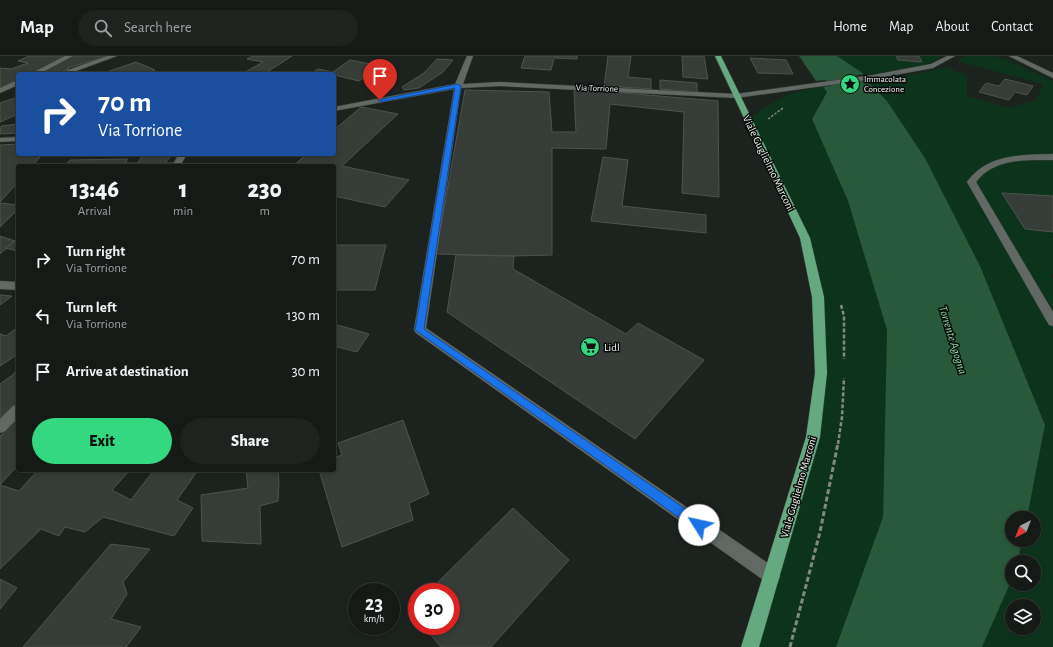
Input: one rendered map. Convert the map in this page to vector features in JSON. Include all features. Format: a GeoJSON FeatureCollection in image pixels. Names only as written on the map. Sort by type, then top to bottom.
{"type":"FeatureCollection","features":[{"type":"Feature","properties":{"kind":"main road","name":"Viale Guglielmo Marconi"},"geometry":{"type":"LineString","coordinates":[[718,56],[805,238],[818,297],[821,373],[813,437],[750,647]]}},
{"type":"Feature","properties":{"kind":"street"},"geometry":{"type":"LineString","coordinates":[[38,72],[70,56]]}},
{"type":"Feature","properties":{"kind":"street"},"geometry":{"type":"LineString","coordinates":[[67,72],[114,56]]}},
{"type":"Feature","properties":{"kind":"street"},"geometry":{"type":"LineString","coordinates":[[470,56],[458,86],[420,330],[772,576]]}},
{"type":"Feature","properties":{"kind":"street","name":"Via Torrione"},"geometry":{"type":"LineString","coordinates":[[336,109],[458,86],[500,84],[736,96],[874,77],[933,66],[952,56]]}},
{"type":"Feature","properties":{"kind":"street"},"geometry":{"type":"LineString","coordinates":[[1012,56],[1038,70]]}},
{"type":"Feature","properties":{"kind":"street"},"geometry":{"type":"LineString","coordinates":[[1004,57],[1053,76]]}},
{"type":"Feature","properties":{"kind":"street"},"geometry":{"type":"LineString","coordinates":[[0,91],[16,83]]}},
{"type":"Feature","properties":{"kind":"street"},"geometry":{"type":"LineString","coordinates":[[0,94],[16,89]]}},
{"type":"Feature","properties":{"kind":"street"},"geometry":{"type":"LineString","coordinates":[[0,140],[16,139]]}},
{"type":"Feature","properties":{"kind":"street"},"geometry":{"type":"LineString","coordinates":[[1053,157],[1024,158],[1000,162],[980,171],[971,182],[1053,322]]}},
{"type":"Feature","properties":{"kind":"street"},"geometry":{"type":"LineString","coordinates":[[0,285],[16,286]]}},
{"type":"Feature","properties":{"kind":"street"},"geometry":{"type":"LineString","coordinates":[[0,427],[16,412]]}},
{"type":"Feature","properties":{"kind":"shaded area"},"geometry":{"type":"Polygon","coordinates":[[[837,56],[896,56],[898,60],[922,62],[919,56],[942,56],[925,65],[915,68],[894,72],[864,74],[837,56]]]}},
{"type":"Feature","properties":{"kind":"shaded area"},"geometry":{"type":"Polygon","coordinates":[[[964,56],[993,56],[1005,59],[1053,81],[1053,196],[1002,193],[1025,229],[1053,232],[1053,274],[1050,274],[1053,279],[1053,647],[982,647],[1007,591],[1041,591],[1041,555],[1019,555],[1021,547],[1041,547],[1041,511],[1028,511],[1045,425],[980,266],[925,158],[887,101],[867,81],[917,74],[946,67],[967,76],[967,96],[1009,108],[1036,100],[1043,84],[957,61],[964,56]]]}},
{"type":"Feature","properties":{"kind":"shaded area"},"geometry":{"type":"Polygon","coordinates":[[[821,86],[827,92],[812,119],[848,201],[887,330],[883,517],[836,647],[750,647],[813,437],[818,297],[805,238],[748,121],[763,108],[789,94],[821,86]]]}},
{"type":"Feature","properties":{"kind":"water"},"geometry":{"type":"Polygon","coordinates":[[[799,56],[837,56],[864,74],[846,77],[835,75],[836,79],[816,81],[799,56]]]}},
{"type":"Feature","properties":{"kind":"water"},"geometry":{"type":"Polygon","coordinates":[[[867,81],[887,101],[925,158],[980,266],[1045,425],[1028,511],[1005,511],[1005,547],[1021,547],[1019,555],[1005,555],[1005,591],[1007,591],[982,647],[836,647],[883,517],[887,330],[848,201],[812,119],[827,92],[823,87],[867,81]]]}},
{"type":"Feature","properties":{"kind":"building"},"geometry":{"type":"Polygon","coordinates":[[[29,56],[67,56],[37,72],[16,72],[16,83],[0,89],[0,68],[11,69],[28,63],[18,61],[29,56]]]}},
{"type":"Feature","properties":{"kind":"building"},"geometry":{"type":"Polygon","coordinates":[[[70,56],[109,56],[67,68],[69,69],[61,72],[38,72],[70,56]]]}},
{"type":"Feature","properties":{"kind":"building"},"geometry":{"type":"Polygon","coordinates":[[[252,56],[292,56],[267,72],[246,72],[263,62],[247,59],[252,56]]]}},
{"type":"Feature","properties":{"kind":"building"},"geometry":{"type":"Polygon","coordinates":[[[525,56],[577,56],[577,59],[554,58],[551,70],[521,68],[525,56]]]}},
{"type":"Feature","properties":{"kind":"building"},"geometry":{"type":"Polygon","coordinates":[[[608,56],[631,56],[628,77],[651,79],[651,89],[604,86],[608,56]]]}},
{"type":"Feature","properties":{"kind":"building"},"geometry":{"type":"Polygon","coordinates":[[[682,56],[704,56],[708,79],[683,77],[682,56]]]}},
{"type":"Feature","properties":{"kind":"building"},"geometry":{"type":"Polygon","coordinates":[[[896,56],[919,56],[922,62],[898,60],[896,56]]]}},
{"type":"Feature","properties":{"kind":"building"},"geometry":{"type":"Polygon","coordinates":[[[750,58],[786,60],[793,74],[758,73],[750,58]]]}},
{"type":"Feature","properties":{"kind":"building"},"geometry":{"type":"Polygon","coordinates":[[[437,59],[453,60],[443,72],[419,88],[404,90],[402,87],[424,73],[437,59]]]}},
{"type":"Feature","properties":{"kind":"building"},"geometry":{"type":"Polygon","coordinates":[[[350,60],[381,66],[376,70],[381,71],[372,78],[366,76],[359,81],[336,75],[336,72],[333,72],[350,60]]]}},
{"type":"Feature","properties":{"kind":"building"},"geometry":{"type":"Polygon","coordinates":[[[136,62],[155,70],[150,72],[107,72],[136,62]]]}},
{"type":"Feature","properties":{"kind":"building"},"geometry":{"type":"Polygon","coordinates":[[[318,69],[333,72],[313,72],[318,69]]]}},
{"type":"Feature","properties":{"kind":"building"},"geometry":{"type":"Polygon","coordinates":[[[1005,79],[1033,86],[1027,95],[1015,92],[1009,100],[979,92],[986,83],[999,86],[1005,79]]]}},
{"type":"Feature","properties":{"kind":"building"},"geometry":{"type":"Polygon","coordinates":[[[660,80],[697,83],[697,92],[660,89],[660,80]]]}},
{"type":"Feature","properties":{"kind":"building"},"geometry":{"type":"Polygon","coordinates":[[[465,90],[549,92],[552,132],[576,132],[574,91],[612,92],[718,101],[719,197],[682,193],[684,112],[610,104],[606,149],[552,148],[552,255],[514,256],[436,254],[465,90]]]}},
{"type":"Feature","properties":{"kind":"building"},"geometry":{"type":"Polygon","coordinates":[[[16,98],[16,115],[0,122],[0,103],[16,98]]]}},
{"type":"Feature","properties":{"kind":"building"},"geometry":{"type":"Polygon","coordinates":[[[361,107],[398,114],[342,166],[409,180],[385,207],[336,196],[336,164],[295,164],[305,156],[336,156],[336,128],[361,107]]]}},
{"type":"Feature","properties":{"kind":"building"},"geometry":{"type":"Polygon","coordinates":[[[16,124],[16,133],[0,134],[1,126],[16,124]]]}},
{"type":"Feature","properties":{"kind":"building"},"geometry":{"type":"Polygon","coordinates":[[[16,144],[16,156],[41,156],[34,164],[16,164],[16,184],[0,202],[1,158],[0,145],[16,144]]]}},
{"type":"Feature","properties":{"kind":"building"},"geometry":{"type":"Polygon","coordinates":[[[142,156],[171,156],[165,163],[175,163],[66,164],[70,160],[128,159],[125,163],[138,163],[142,156]]]}},
{"type":"Feature","properties":{"kind":"building"},"geometry":{"type":"Polygon","coordinates":[[[603,157],[628,160],[622,206],[706,215],[706,233],[591,221],[603,157]]]}},
{"type":"Feature","properties":{"kind":"building"},"geometry":{"type":"Polygon","coordinates":[[[1002,193],[1053,196],[1053,232],[1025,229],[1002,193]]]}},
{"type":"Feature","properties":{"kind":"building"},"geometry":{"type":"Polygon","coordinates":[[[0,203],[16,205],[16,211],[0,227],[0,203]]]}},
{"type":"Feature","properties":{"kind":"building"},"geometry":{"type":"Polygon","coordinates":[[[0,236],[15,241],[0,254],[0,236]]]}},
{"type":"Feature","properties":{"kind":"building"},"geometry":{"type":"Polygon","coordinates":[[[16,240],[16,251],[5,248],[16,240]]]}},
{"type":"Feature","properties":{"kind":"building"},"geometry":{"type":"Polygon","coordinates":[[[336,245],[386,245],[375,290],[336,290],[336,245]]]}},
{"type":"Feature","properties":{"kind":"building","name":"Lidl"},"geometry":{"type":"Polygon","coordinates":[[[456,255],[514,256],[513,269],[626,334],[638,323],[704,360],[635,439],[447,312],[456,255]]]}},
{"type":"Feature","properties":{"kind":"building"},"geometry":{"type":"Polygon","coordinates":[[[0,295],[12,296],[0,305],[0,295]]]}},
{"type":"Feature","properties":{"kind":"building"},"geometry":{"type":"Polygon","coordinates":[[[336,325],[369,334],[357,352],[336,347],[336,325]]]}},
{"type":"Feature","properties":{"kind":"building"},"geometry":{"type":"Polygon","coordinates":[[[16,328],[16,355],[0,366],[0,334],[6,336],[16,328]]]}},
{"type":"Feature","properties":{"kind":"building"},"geometry":{"type":"Polygon","coordinates":[[[16,370],[16,404],[0,418],[0,384],[14,374],[16,370]]]}},
{"type":"Feature","properties":{"kind":"building"},"geometry":{"type":"Polygon","coordinates":[[[16,420],[16,467],[0,485],[0,436],[16,420]]]}},
{"type":"Feature","properties":{"kind":"building"},"geometry":{"type":"Polygon","coordinates":[[[403,420],[429,494],[409,503],[413,520],[342,547],[320,472],[336,472],[336,457],[342,455],[338,443],[403,420]]]}},
{"type":"Feature","properties":{"kind":"building"},"geometry":{"type":"Polygon","coordinates":[[[36,472],[128,472],[112,490],[131,500],[152,472],[197,472],[177,500],[193,508],[174,536],[103,517],[85,532],[65,527],[59,536],[41,529],[0,569],[0,485],[19,491],[36,472]]]}},
{"type":"Feature","properties":{"kind":"building"},"geometry":{"type":"Polygon","coordinates":[[[246,472],[278,472],[278,501],[260,506],[261,544],[202,541],[201,495],[248,488],[246,472]]]}},
{"type":"Feature","properties":{"kind":"building"},"geometry":{"type":"Polygon","coordinates":[[[513,508],[569,560],[491,647],[441,647],[431,635],[460,635],[460,583],[437,583],[513,508]]]}},
{"type":"Feature","properties":{"kind":"building"},"geometry":{"type":"Polygon","coordinates":[[[111,544],[150,549],[123,582],[127,594],[111,619],[141,627],[126,647],[23,647],[111,544]]]}},
{"type":"Feature","properties":{"kind":"building"},"geometry":{"type":"Polygon","coordinates":[[[0,579],[17,588],[0,609],[0,579]]]}},
{"type":"Feature","properties":{"kind":"waterway","name":"Torrente Agogna"},"geometry":{"type":"LineString","coordinates":[[817,56],[852,89],[881,149]]}},
{"type":"Feature","properties":{"kind":"place","name":"Immacolata Concezione"},"geometry":{"type":"Point","coordinates":[850,84]}},
{"type":"Feature","properties":{"kind":"place","name":"Lidl"},"geometry":{"type":"Point","coordinates":[590,347]}},
{"type":"Feature","properties":{"kind":"route"},"geometry":{"type":"LineString","coordinates":[[380,100],[458,86],[420,330],[699,525]]}}]}
